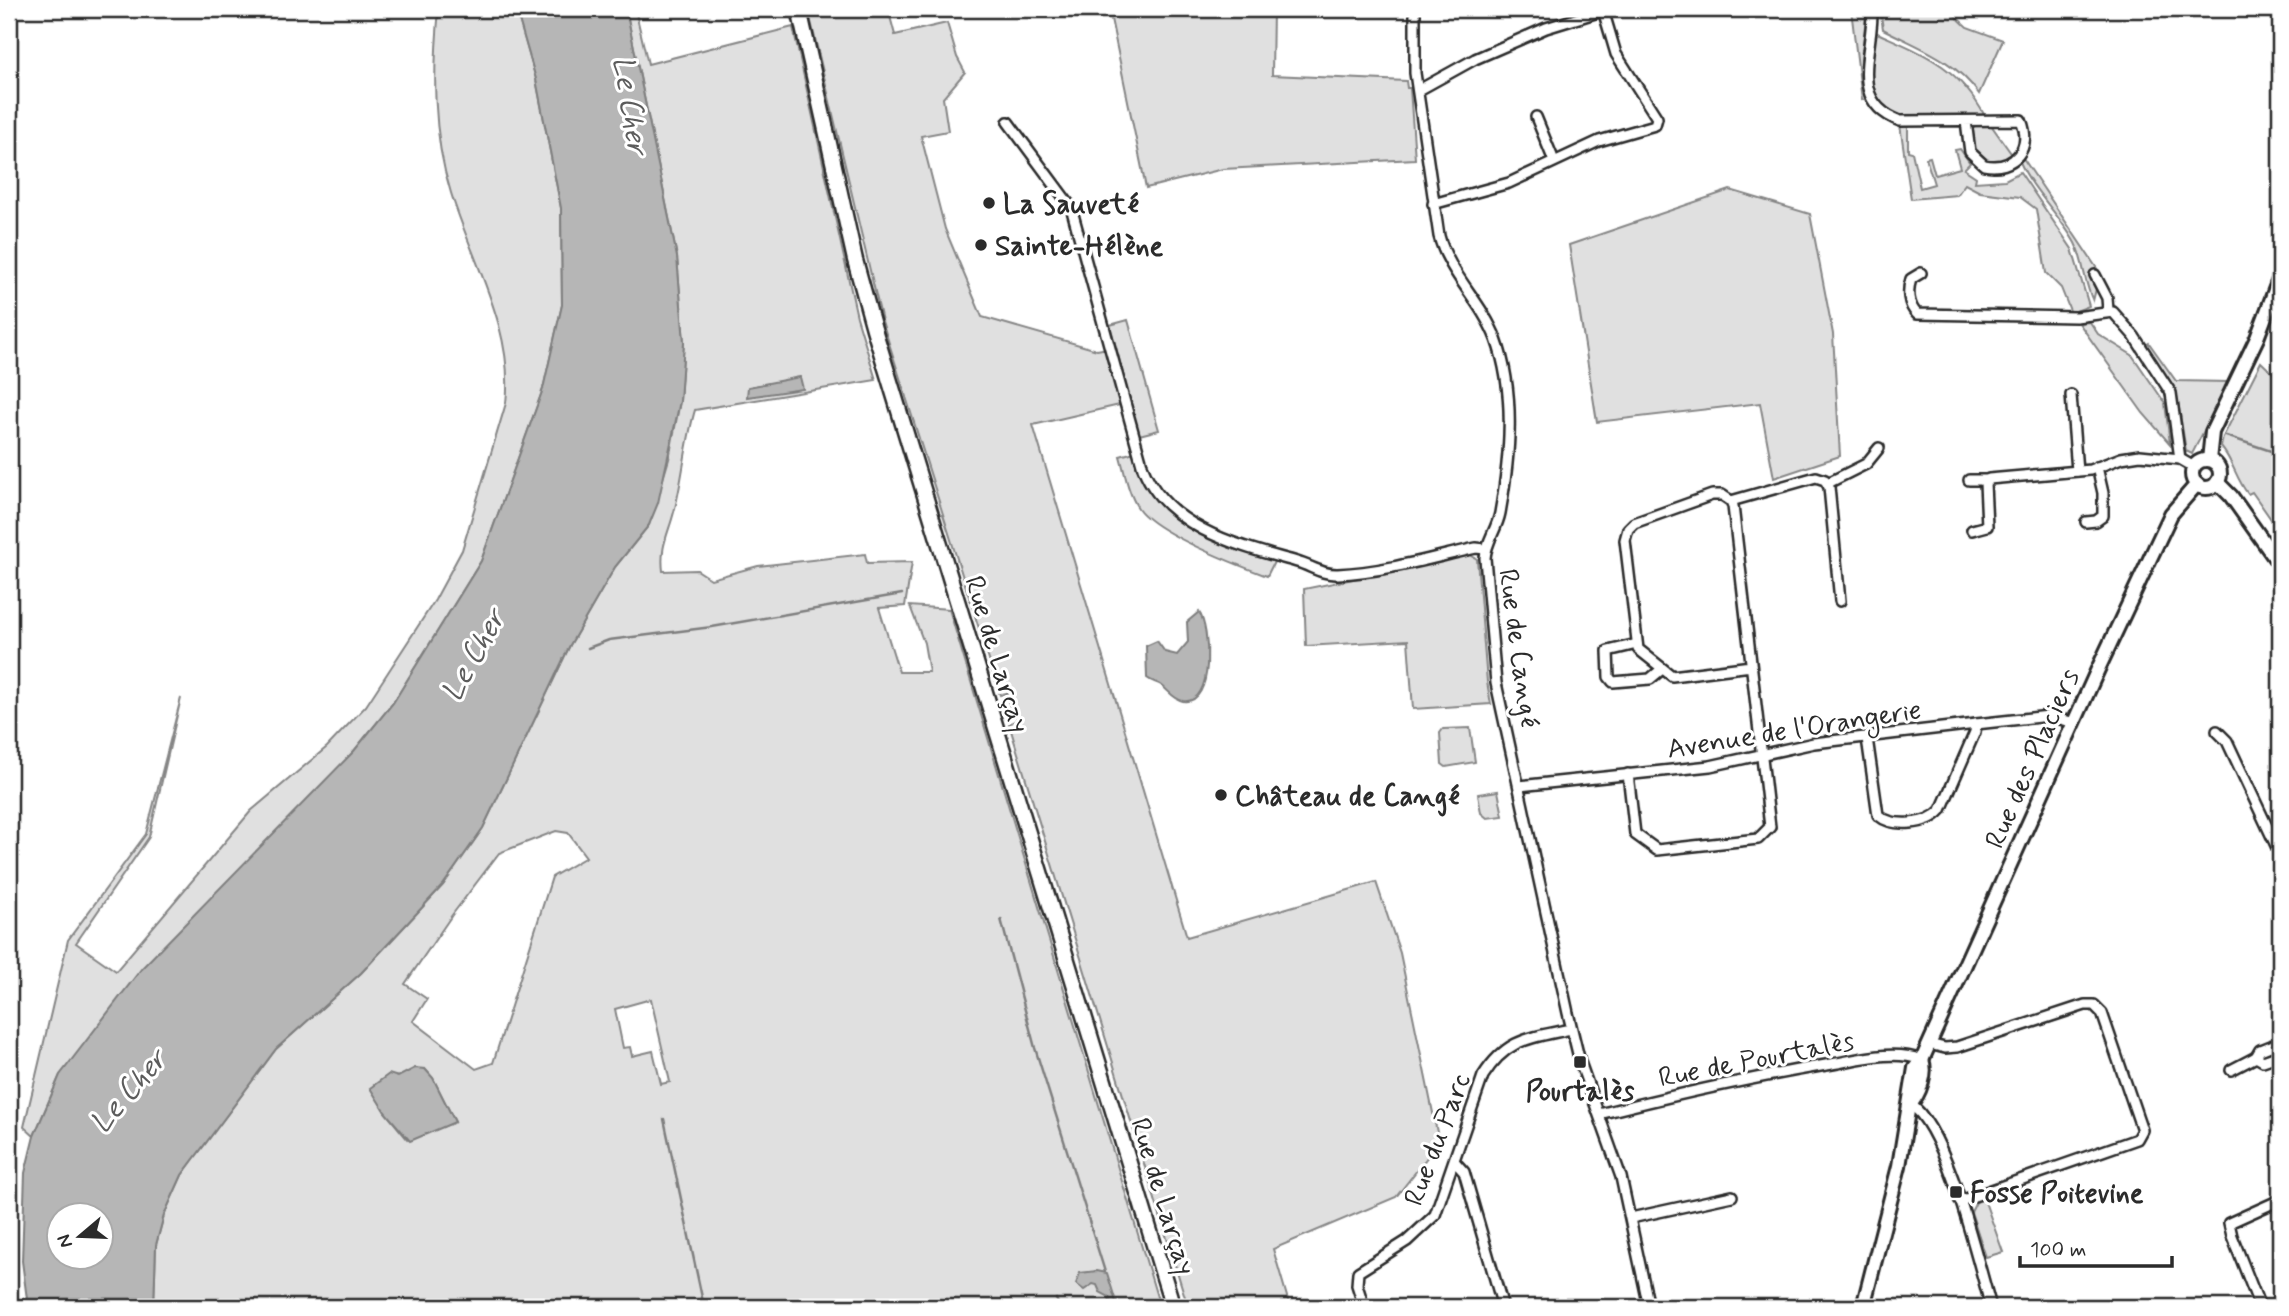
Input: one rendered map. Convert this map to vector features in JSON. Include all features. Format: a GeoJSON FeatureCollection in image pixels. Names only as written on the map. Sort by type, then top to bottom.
{"type":"FeatureCollection","features":[{"type":"Feature","properties":{"kind":"main road","name":"Rue de Larçay"},"geometry":{"type":"LineString","coordinates":[[799,9],[852,248],[874,329],[1173,1307]]}},
{"type":"Feature","properties":{"kind":"street","name":"Rue de Cangé"},"geometry":{"type":"LineString","coordinates":[[1415,9],[1415,64],[1433,204],[1445,254],[1481,307],[1495,336],[1506,386],[1508,441],[1500,515],[1485,549],[1496,683],[1571,1029],[1631,1218],[1648,1307]]}},
{"type":"Feature","properties":{"kind":"street"},"geometry":{"type":"LineString","coordinates":[[1419,90],[1475,59],[1546,28],[1606,9],[1616,54],[1657,118],[1655,125],[1599,141],[1509,183],[1433,204]]}},
{"type":"Feature","properties":{"kind":"street"},"geometry":{"type":"LineString","coordinates":[[1872,9],[1866,63],[1870,95],[1875,107],[1886,116],[1900,121],[2021,120],[2025,136],[2016,159],[1994,167],[1976,160],[1968,147],[1966,121]]}},
{"type":"Feature","properties":{"kind":"street"},"geometry":{"type":"LineString","coordinates":[[1536,117],[1554,161]]}},
{"type":"Feature","properties":{"kind":"street"},"geometry":{"type":"LineString","coordinates":[[1008,122],[1071,207],[1143,468],[1154,492],[1166,506],[1236,544],[1327,573],[1361,571],[1476,548],[1485,549]]}},
{"type":"Feature","properties":{"kind":"street"},"geometry":{"type":"LineString","coordinates":[[1921,273],[1911,279],[1909,286],[1910,304],[1917,314],[2076,317],[2108,310],[2120,317],[2171,393],[2180,459]]}},
{"type":"Feature","properties":{"kind":"street"},"geometry":{"type":"LineString","coordinates":[[2095,275],[2107,298],[2108,310]]}},
{"type":"Feature","properties":{"kind":"street"},"geometry":{"type":"LineString","coordinates":[[2208,460],[2213,432],[2257,338],[2280,277]]}},
{"type":"Feature","properties":{"kind":"street"},"geometry":{"type":"LineString","coordinates":[[2071,395],[2077,471]]}},
{"type":"Feature","properties":{"kind":"street"},"geometry":{"type":"LineString","coordinates":[[1828,483],[1866,464],[1878,448]]}},
{"type":"Feature","properties":{"kind":"street"},"geometry":{"type":"LineString","coordinates":[[1969,480],[2077,471],[2131,456],[2180,459],[2194,467]]}},
{"type":"Feature","properties":{"kind":"street"},"geometry":{"type":"LineString","coordinates":[[2208,460],[2219,469],[2217,482],[2207,487],[2197,484],[2193,479],[2194,467],[2200,461],[2208,460]]}},
{"type":"Feature","properties":{"kind":"street"},"geometry":{"type":"LineString","coordinates":[[2086,522],[2096,522],[2103,516],[2097,467]]}},
{"type":"Feature","properties":{"kind":"street"},"geometry":{"type":"LineString","coordinates":[[1732,504],[1816,477],[1828,483]]}},
{"type":"Feature","properties":{"kind":"street"},"geometry":{"type":"LineString","coordinates":[[1972,530],[1987,526],[1986,480]]}},
{"type":"Feature","properties":{"kind":"street"},"geometry":{"type":"LineString","coordinates":[[2217,482],[2231,496],[2280,565]]}},
{"type":"Feature","properties":{"kind":"street"},"geometry":{"type":"LineString","coordinates":[[1828,483],[1840,601]]}},
{"type":"Feature","properties":{"kind":"street","name":"Rue des Placiers"},"geometry":{"type":"LineString","coordinates":[[1863,1307],[1899,1166],[1910,1104],[1908,1093],[1915,1068],[1930,1044],[2171,514],[2197,484]]}},
{"type":"Feature","properties":{"kind":"street"},"geometry":{"type":"LineString","coordinates":[[1628,774],[1635,834],[1654,849],[1758,839],[1770,825],[1732,504],[1722,495],[1712,495],[1641,520],[1628,528],[1625,540],[1637,644],[1641,652],[1672,676],[1751,666]]}},
{"type":"Feature","properties":{"kind":"street"},"geometry":{"type":"LineString","coordinates":[[1637,644],[1608,651],[1609,677],[1613,682],[1650,678],[1662,669]]}},
{"type":"Feature","properties":{"kind":"street","name":"Avenue de l'Orangerie"},"geometry":{"type":"LineString","coordinates":[[1520,786],[1710,766],[1814,743],[1976,724],[2049,716],[2075,723]]}},
{"type":"Feature","properties":{"kind":"street"},"geometry":{"type":"LineString","coordinates":[[1867,738],[1878,815],[1895,823],[1931,819],[1941,810],[1976,732],[1976,724]]}},
{"type":"Feature","properties":{"kind":"street"},"geometry":{"type":"LineString","coordinates":[[2217,731],[2227,741],[2280,854]]}},
{"type":"Feature","properties":{"kind":"street"},"geometry":{"type":"LineString","coordinates":[[1930,1044],[1945,1048],[1957,1046],[2085,1004],[2094,1005],[2102,1013],[2142,1130],[2137,1139],[1960,1201]]}},
{"type":"Feature","properties":{"kind":"street","name":"Rue du Parc"},"geometry":{"type":"LineString","coordinates":[[1364,1307],[1357,1285],[1358,1272],[1428,1224],[1436,1215],[1483,1076],[1495,1057],[1508,1045],[1571,1029]]}},
{"type":"Feature","properties":{"kind":"street"},"geometry":{"type":"LineString","coordinates":[[2231,1070],[2256,1057],[2260,1049],[2280,1042]]}},
{"type":"Feature","properties":{"kind":"street"},"geometry":{"type":"LineString","coordinates":[[2256,1057],[2263,1061],[2280,1055]]}},
{"type":"Feature","properties":{"kind":"street","name":"Rue de Pourtalès"},"geometry":{"type":"LineString","coordinates":[[1599,1114],[1770,1075],[1884,1056],[1907,1056],[1922,1060]]}},
{"type":"Feature","properties":{"kind":"street"},"geometry":{"type":"LineString","coordinates":[[1910,1104],[1928,1120],[1960,1201],[1991,1307]]}},
{"type":"Feature","properties":{"kind":"street"},"geometry":{"type":"LineString","coordinates":[[1455,1162],[1464,1172],[1503,1307]]}},
{"type":"Feature","properties":{"kind":"street"},"geometry":{"type":"LineString","coordinates":[[1631,1218],[1732,1196]]}},
{"type":"Feature","properties":{"kind":"street"},"geometry":{"type":"LineString","coordinates":[[2260,1307],[2232,1237],[2230,1223],[2280,1200]]}},
{"type":"Feature","properties":{"kind":"shaded area"},"geometry":{"type":"Polygon","coordinates":[[[439,9],[516,9],[536,79],[561,208],[562,305],[543,389],[481,561],[393,703],[354,751],[60,1075],[34,1136],[24,1127],[68,940],[146,834],[181,698],[149,837],[76,943],[116,971],[251,811],[327,747],[366,706],[435,600],[462,550],[506,403],[507,376],[498,322],[451,193],[440,148],[435,79],[439,9]]]}},
{"type":"Feature","properties":{"kind":"shaded area"},"geometry":{"type":"Polygon","coordinates":[[[626,9],[635,9],[648,64],[793,27],[857,317],[876,380],[695,410],[677,500],[664,547],[663,571],[697,570],[711,579],[758,566],[865,554],[867,563],[912,562],[905,606],[879,608],[899,672],[929,672],[924,643],[910,606],[949,609],[1160,1307],[154,1307],[156,1245],[164,1215],[182,1175],[276,1049],[361,973],[443,885],[483,828],[570,645],[615,567],[649,525],[669,459],[680,401],[684,342],[677,257],[626,9]],[[556,831],[499,853],[405,984],[427,999],[413,1021],[476,1069],[493,1063],[552,877],[586,857],[568,833],[556,831]],[[651,999],[615,1009],[623,1048],[630,1047],[632,1056],[653,1051],[661,1084],[670,1082],[651,999]],[[425,1069],[398,1077],[389,1075],[371,1088],[385,1112],[408,1140],[455,1122],[433,1078],[425,1069]]]}},
{"type":"Feature","properties":{"kind":"shaded area"},"geometry":{"type":"Polygon","coordinates":[[[808,9],[888,9],[895,35],[947,23],[957,57],[965,72],[943,98],[948,131],[921,136],[945,229],[982,317],[1097,350],[1108,348],[1124,404],[1033,425],[1187,937],[1376,882],[1400,953],[1439,1142],[1396,1197],[1273,1249],[1290,1307],[1188,1307],[1009,724],[1016,720],[1016,713],[1010,711],[1007,693],[1000,695],[882,321],[808,9]]]}},
{"type":"Feature","properties":{"kind":"shaded area"},"geometry":{"type":"Polygon","coordinates":[[[1109,9],[1273,9],[1272,75],[1406,81],[1407,88],[1410,88],[1415,159],[1223,169],[1146,188],[1109,9]]]}},
{"type":"Feature","properties":{"kind":"shaded area"},"geometry":{"type":"Polygon","coordinates":[[[1851,9],[1867,9],[1861,59],[1867,99],[1862,100],[1851,9]]]}},
{"type":"Feature","properties":{"kind":"shaded area"},"geometry":{"type":"Polygon","coordinates":[[[1880,9],[1948,9],[1967,27],[2003,40],[1979,94],[1947,63],[1883,29],[1880,9]]]}},
{"type":"Feature","properties":{"kind":"shaded area"},"geometry":{"type":"Polygon","coordinates":[[[1875,32],[1938,63],[1963,84],[1985,116],[1901,117],[1889,110],[1875,92],[1872,81],[1871,57],[1875,32]]]}},
{"type":"Feature","properties":{"kind":"shaded area"},"geometry":{"type":"Polygon","coordinates":[[[1900,125],[1908,126],[1908,151],[1912,152],[1920,188],[1934,184],[1926,158],[1930,157],[1935,175],[1960,168],[1955,150],[1960,149],[1970,163],[1964,169],[1976,177],[1975,182],[2005,180],[2020,172],[2072,249],[2089,306],[2071,313],[2061,288],[2046,273],[2036,209],[2020,197],[1980,192],[1965,184],[1957,195],[1911,199],[1900,125]]]}},
{"type":"Feature","properties":{"kind":"shaded area"},"geometry":{"type":"Polygon","coordinates":[[[1977,125],[1991,125],[2013,156],[1991,164],[1972,151],[1971,129],[1977,125]]]}},
{"type":"Feature","properties":{"kind":"shaded area"},"geometry":{"type":"Polygon","coordinates":[[[2023,158],[2098,270],[2092,276],[2096,289],[2093,301],[2075,243],[2025,173],[2020,162],[2023,158]]]}},
{"type":"Feature","properties":{"kind":"shaded area"},"geometry":{"type":"Polygon","coordinates":[[[1730,190],[1810,214],[1833,334],[1840,456],[1774,478],[1760,403],[1597,422],[1569,245],[1730,190]]]}},
{"type":"Feature","properties":{"kind":"shaded area"},"geometry":{"type":"Polygon","coordinates":[[[1128,320],[1159,430],[1139,435],[1110,325],[1128,320]]]}},
{"type":"Feature","properties":{"kind":"shaded area"},"geometry":{"type":"Polygon","coordinates":[[[2090,322],[2098,334],[2132,355],[2165,403],[2170,444],[2143,413],[2079,323],[2090,322]]]}},
{"type":"Feature","properties":{"kind":"shaded area"},"geometry":{"type":"Polygon","coordinates":[[[2149,343],[2176,381],[2229,382],[2192,454],[2186,451],[2177,396],[2144,347],[2149,343]]]}},
{"type":"Feature","properties":{"kind":"shaded area"},"geometry":{"type":"Polygon","coordinates":[[[2261,362],[2280,380],[2280,532],[2252,492],[2248,494],[2221,447],[2223,437],[2261,362]]]}},
{"type":"Feature","properties":{"kind":"shaded area"},"geometry":{"type":"Polygon","coordinates":[[[1138,451],[1147,479],[1175,512],[1276,558],[1267,576],[1178,538],[1147,518],[1132,496],[1120,456],[1138,451]]]}},
{"type":"Feature","properties":{"kind":"shaded area"},"geometry":{"type":"Polygon","coordinates":[[[1470,555],[1477,559],[1491,704],[1413,709],[1408,640],[1306,646],[1304,589],[1470,555]]]}},
{"type":"Feature","properties":{"kind":"shaded area"},"geometry":{"type":"Polygon","coordinates":[[[1470,728],[1475,762],[1446,767],[1442,764],[1440,733],[1443,729],[1470,728]]]}},
{"type":"Feature","properties":{"kind":"shaded area"},"geometry":{"type":"Polygon","coordinates":[[[1498,791],[1503,816],[1487,818],[1481,813],[1478,794],[1498,791]]]}},
{"type":"Feature","properties":{"kind":"shaded area"},"geometry":{"type":"Polygon","coordinates":[[[1984,1199],[2003,1252],[1986,1257],[1971,1212],[1976,1202],[1984,1199]]]}},
{"type":"Feature","properties":{"kind":"water","name":"Le Cher"},"geometry":{"type":"Polygon","coordinates":[[[516,9],[626,9],[677,257],[684,342],[680,401],[658,503],[649,525],[615,567],[570,645],[483,828],[443,885],[361,973],[276,1049],[182,1175],[164,1215],[156,1245],[154,1307],[28,1307],[22,1261],[25,1173],[34,1136],[60,1075],[142,968],[354,751],[393,703],[481,561],[543,389],[562,305],[561,208],[536,79],[516,9]]]}},
{"type":"Feature","properties":{"kind":"water"},"geometry":{"type":"Polygon","coordinates":[[[800,377],[803,389],[747,397],[748,387],[800,377]]]}},
{"type":"Feature","properties":{"kind":"water"},"geometry":{"type":"Polygon","coordinates":[[[1199,612],[1206,633],[1205,679],[1201,691],[1193,699],[1183,701],[1147,678],[1146,646],[1157,641],[1165,652],[1177,655],[1188,642],[1187,622],[1199,612]]]}},
{"type":"Feature","properties":{"kind":"water"},"geometry":{"type":"Polygon","coordinates":[[[415,1068],[425,1069],[433,1078],[455,1122],[410,1141],[385,1112],[370,1088],[389,1074],[398,1077],[415,1068]]]}},
{"type":"Feature","properties":{"kind":"water"},"geometry":{"type":"Polygon","coordinates":[[[1080,1273],[1107,1273],[1117,1305],[1110,1304],[1109,1297],[1100,1292],[1097,1285],[1093,1284],[1084,1290],[1076,1284],[1080,1273]]]}},
{"type":"Feature","properties":{"kind":"waterway"},"geometry":{"type":"LineString","coordinates":[[2226,436],[2280,454]]}},
{"type":"Feature","properties":{"kind":"waterway"},"geometry":{"type":"LineString","coordinates":[[588,648],[609,640],[712,627],[902,594]]}},
{"type":"Feature","properties":{"kind":"waterway"},"geometry":{"type":"LineString","coordinates":[[1001,919],[1035,1048],[1105,1272]]}},
{"type":"Feature","properties":{"kind":"waterway"},"geometry":{"type":"LineString","coordinates":[[664,1119],[704,1307]]}},
{"type":"Feature","properties":{"kind":"waterway"},"geometry":{"type":"LineString","coordinates":[[1056,1299],[1060,1307]]}},
{"type":"Feature","properties":{"kind":"place","name":"La Sauveté"},"geometry":{"type":"Point","coordinates":[989,203]}},
{"type":"Feature","properties":{"kind":"place","name":"Sainte-Hélène"},"geometry":{"type":"Point","coordinates":[981,245]}},
{"type":"Feature","properties":{"kind":"place","name":"Château de Cangé"},"geometry":{"type":"Point","coordinates":[1221,795]}},
{"type":"Feature","properties":{"kind":"place","name":"Pourtalès"},"geometry":{"type":"Point","coordinates":[1580,1062]}},
{"type":"Feature","properties":{"kind":"place","name":"Fosse Poitevine"},"geometry":{"type":"Point","coordinates":[1956,1192]}}]}
